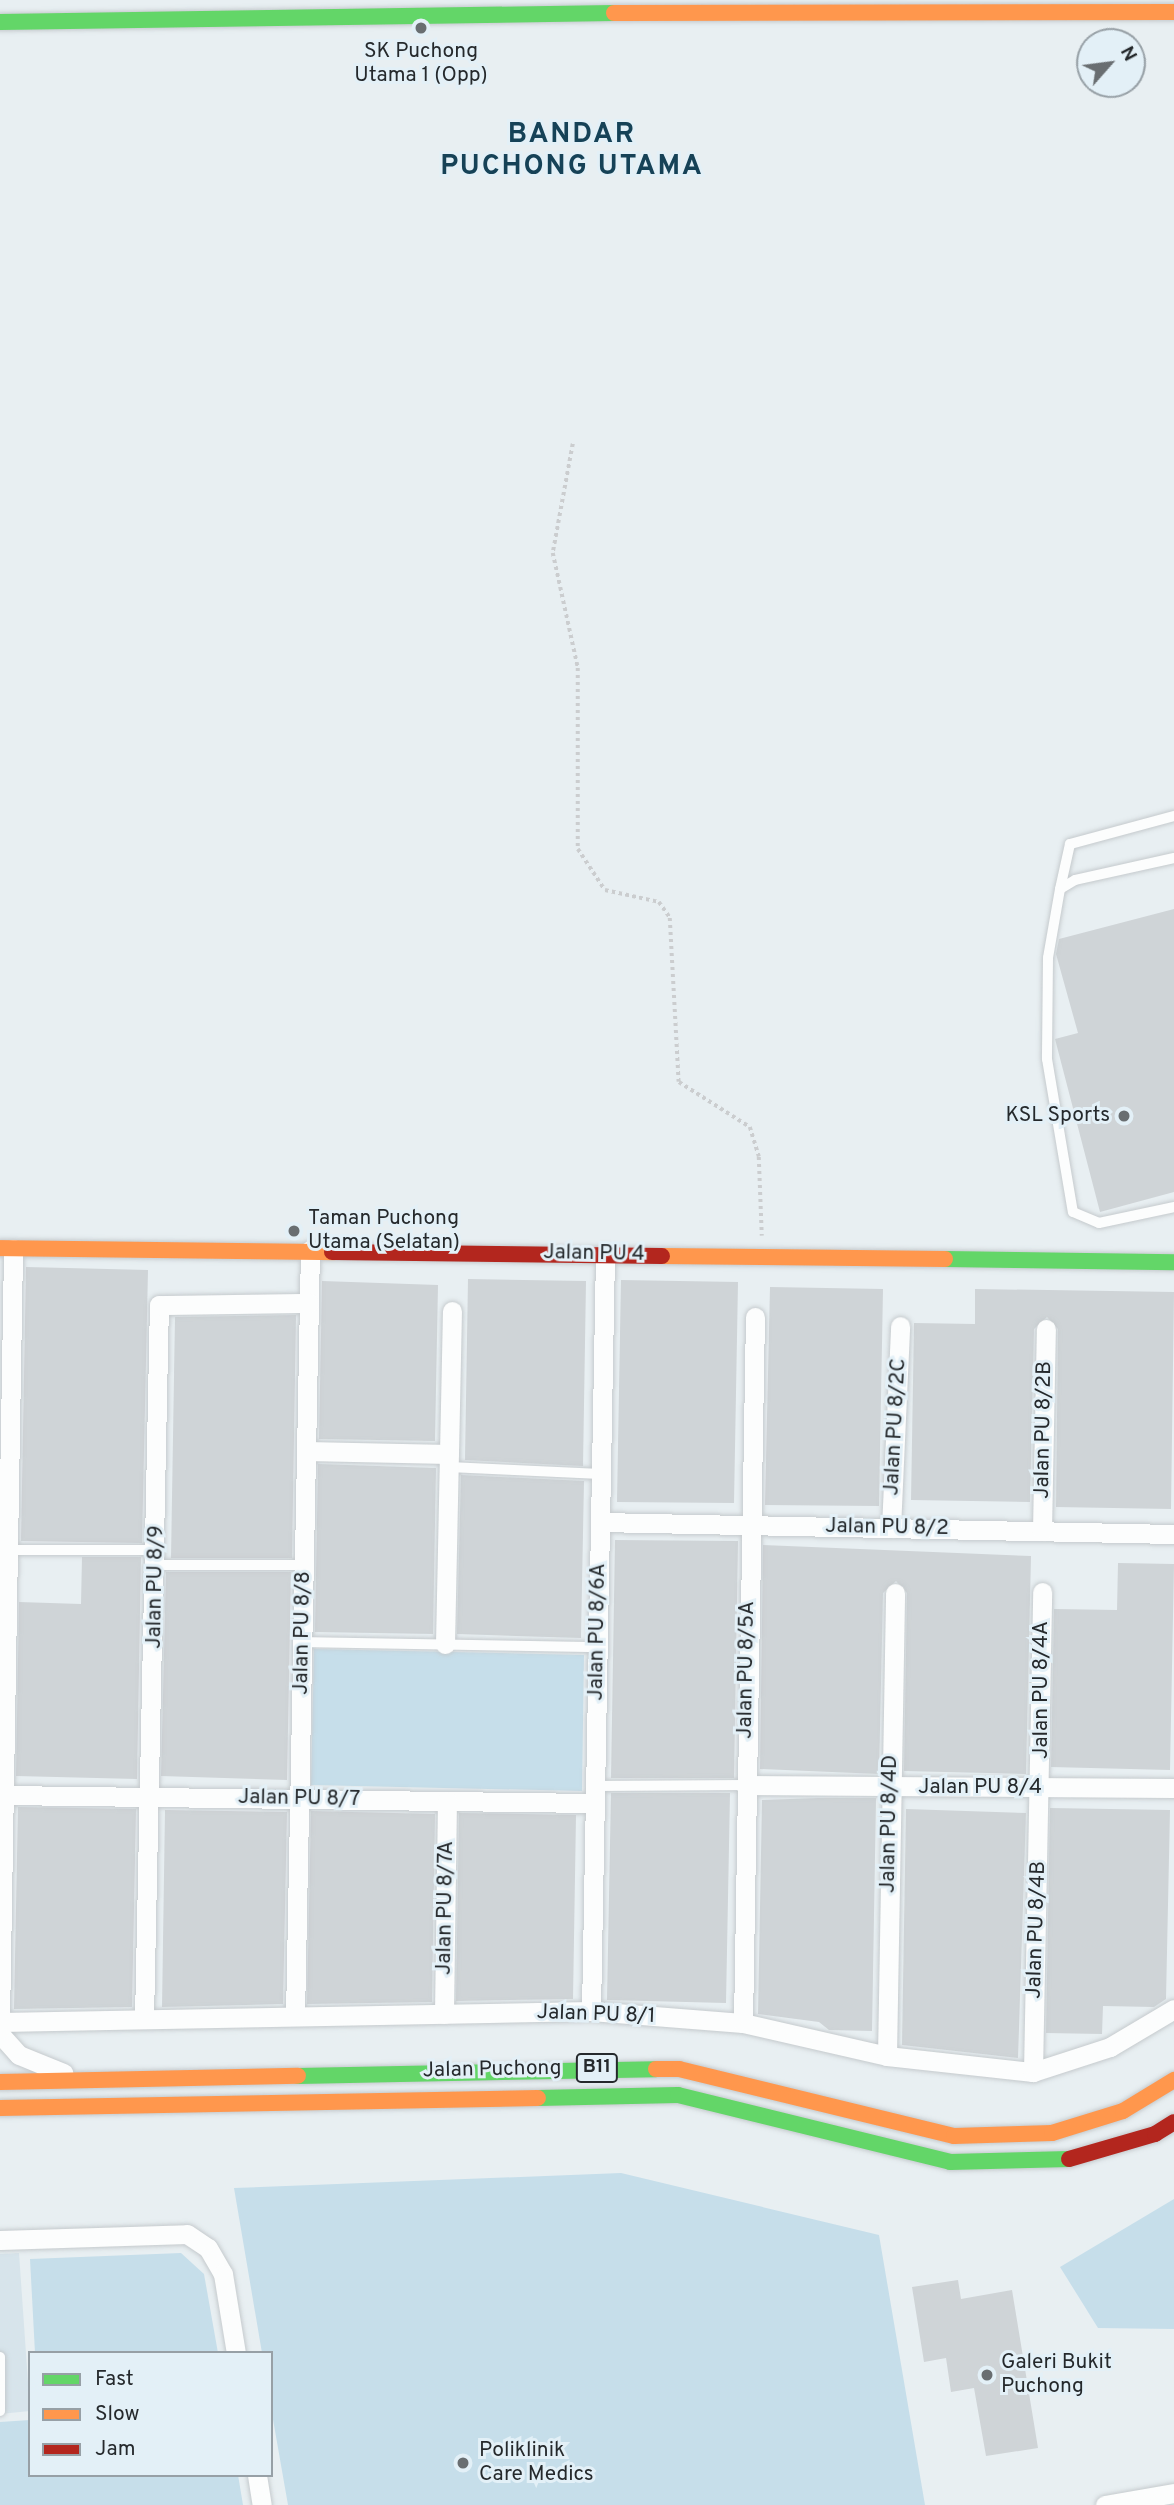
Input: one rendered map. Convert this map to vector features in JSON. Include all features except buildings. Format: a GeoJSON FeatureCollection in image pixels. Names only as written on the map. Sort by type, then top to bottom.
{"type":"FeatureCollection","features":[{"type":"Feature","properties":{"kind":"main road"},"geometry":{"type":"LineString","coordinates":[[0,22],[476,6],[1174,12]]}},
{"type":"Feature","properties":{"kind":"main road","name":"Jalan PU 4"},"geometry":{"type":"LineString","coordinates":[[7,1249],[310,1250],[1174,1262]]}},
{"type":"Feature","properties":{"kind":"main road","name":"Jalan Puchong"},"geometry":{"type":"LineString","coordinates":[[0,2082],[679,2069],[954,2136],[1052,2133],[1123,2111],[1174,2080]]}},
{"type":"Feature","properties":{"kind":"main road","name":"Jalan Puchong"},"geometry":{"type":"LineString","coordinates":[[0,2108],[678,2095],[950,2162],[1003,2163],[1056,2163],[1155,2134],[1174,2122]]}},
{"type":"Feature","properties":{"kind":"street"},"geometry":{"type":"LineString","coordinates":[[0,2021],[7,1249]]}},
{"type":"Feature","properties":{"kind":"street","name":"Jalan PU 8/8"},"geometry":{"type":"LineString","coordinates":[[295,2016],[310,1250]]}},
{"type":"Feature","properties":{"kind":"street","name":"Jalan PU 8/6A"},"geometry":{"type":"LineString","coordinates":[[591,2011],[606,1254]]}},
{"type":"Feature","properties":{"kind":"street","name":"Jalan PU 8/9"},"geometry":{"type":"LineString","coordinates":[[144,2019],[153,1797],[159,1305],[309,1303]]}},
{"type":"Feature","properties":{"kind":"street"},"geometry":{"type":"LineString","coordinates":[[445,1644],[452,1311]]}},
{"type":"Feature","properties":{"kind":"street","name":"Jalan PU 8/5A"},"geometry":{"type":"LineString","coordinates":[[743,2023],[749,1525],[755,1317]]}},
{"type":"Feature","properties":{"kind":"street","name":"Jalan PU 8/2C"},"geometry":{"type":"LineString","coordinates":[[891,1528],[900,1326]]}},
{"type":"Feature","properties":{"kind":"street","name":"Jalan PU 8/2B"},"geometry":{"type":"LineString","coordinates":[[1042,1531],[1046,1329]]}},
{"type":"Feature","properties":{"kind":"street"},"geometry":{"type":"LineString","coordinates":[[306,1451],[449,1461]]}},
{"type":"Feature","properties":{"kind":"street","name":"Jalan PU 8/2"},"geometry":{"type":"LineString","coordinates":[[600,1522],[1174,1534]]}},
{"type":"Feature","properties":{"kind":"street","name":"Jalan PU 8/4D"},"geometry":{"type":"LineString","coordinates":[[887,2056],[895,1592]]}},
{"type":"Feature","properties":{"kind":"street","name":"Jalan PU 8/4A"},"geometry":{"type":"LineString","coordinates":[[1041,1788],[1042,1592]]}},
{"type":"Feature","properties":{"kind":"street","name":"Jalan PU 8/4"},"geometry":{"type":"LineString","coordinates":[[745,1785],[1174,1788]]}},
{"type":"Feature","properties":{"kind":"street","name":"Jalan PU 8/4B"},"geometry":{"type":"LineString","coordinates":[[1032,2072],[1041,1788]]}},
{"type":"Feature","properties":{"kind":"street","name":"Jalan PU 8/7"},"geometry":{"type":"LineString","coordinates":[[4,1795],[447,1801],[595,1795]]}},
{"type":"Feature","properties":{"kind":"street","name":"Jalan PU 8/7A"},"geometry":{"type":"LineString","coordinates":[[444,2014],[447,1801]]}},
{"type":"Feature","properties":{"kind":"street","name":"Jalan PU 8/1"},"geometry":{"type":"LineString","coordinates":[[0,2021],[591,2011],[743,2023],[887,2056],[1032,2072],[1110,2048],[1174,2009]]}},
{"type":"Feature","properties":{"kind":"street"},"geometry":{"type":"LineString","coordinates":[[0,2034],[19,2055],[76,2079]]}},
{"type":"Feature","properties":{"kind":"street"},"geometry":{"type":"LineString","coordinates":[[0,2240],[187,2234],[208,2248],[223,2274],[236,2351]]}},
{"type":"Feature","properties":{"kind":"street"},"geometry":{"type":"LineString","coordinates":[[257,2477],[262,2505]]}},
{"type":"Feature","properties":{"kind":"street"},"geometry":{"type":"LineString","coordinates":[[1105,2505],[1174,2493]]}},
{"type":"Feature","properties":{"kind":"lane"},"geometry":{"type":"LineString","coordinates":[[1174,816],[1070,844],[1048,958],[1047,1059],[1069,1203],[1080,1220],[1099,1223],[1174,1207]]}},
{"type":"Feature","properties":{"kind":"lane"},"geometry":{"type":"LineString","coordinates":[[1060,889],[1075,880],[1174,859]]}},
{"type":"Feature","properties":{"kind":"lane"},"geometry":{"type":"LineString","coordinates":[[449,1461],[601,1474]]}},
{"type":"Feature","properties":{"kind":"lane"},"geometry":{"type":"LineString","coordinates":[[4,1550],[304,1565]]}},
{"type":"Feature","properties":{"kind":"lane"},"geometry":{"type":"LineString","coordinates":[[303,1642],[598,1647]]}},
{"type":"Feature","properties":{"kind":"lane"},"geometry":{"type":"LineString","coordinates":[[595,1795],[745,1785]]}},
{"type":"Feature","properties":{"kind":"lane"},"geometry":{"type":"LineString","coordinates":[[0,2357],[0,2411]]}},
{"type":"Feature","properties":{"kind":"path"},"geometry":{"type":"LineString","coordinates":[[573,444],[553,553],[578,668],[578,849],[604,890],[659,902],[670,918],[679,1082],[750,1127],[759,1157],[763,1256]]}},
{"type":"Feature","properties":{"kind":"shaded area"},"geometry":{"type":"Polygon","coordinates":[[[314,1649],[584,1655],[582,1791],[311,1785],[314,1649]]]}},
{"type":"Feature","properties":{"kind":"shaded area"},"geometry":{"type":"Polygon","coordinates":[[[621,2173],[879,2235],[925,2505],[288,2505],[273,2419],[273,2351],[262,2351],[234,2188],[621,2173]]]}},
{"type":"Feature","properties":{"kind":"shaded area"},"geometry":{"type":"Polygon","coordinates":[[[1174,2199],[1174,2329],[1098,2328],[1060,2267],[1174,2199]]]}},
{"type":"Feature","properties":{"kind":"shaded area"},"geometry":{"type":"Polygon","coordinates":[[[19,2253],[28,2411],[0,2414],[0,2254],[19,2253]]]}},
{"type":"Feature","properties":{"kind":"shaded area"},"geometry":{"type":"Polygon","coordinates":[[[181,2253],[204,2274],[218,2351],[35,2351],[30,2259],[181,2253]]]}},
{"type":"Feature","properties":{"kind":"shaded area"},"geometry":{"type":"Polygon","coordinates":[[[28,2420],[28,2477],[238,2477],[243,2505],[0,2505],[0,2422],[28,2420]]]}},
{"type":"Feature","properties":{"kind":"traffic: fast"},"geometry":{"type":"LineString","coordinates":[[0,22],[614,13]]}},
{"type":"Feature","properties":{"kind":"traffic: fast"},"geometry":{"type":"LineString","coordinates":[[945,1259],[1174,1262]]}},
{"type":"Feature","properties":{"kind":"traffic: fast"},"geometry":{"type":"LineString","coordinates":[[298,2076],[656,2069]]}},
{"type":"Feature","properties":{"kind":"traffic: fast"},"geometry":{"type":"LineString","coordinates":[[538,2098],[678,2095],[950,2162],[1069,2159]]}},
{"type":"Feature","properties":{"kind":"traffic: slow"},"geometry":{"type":"LineString","coordinates":[[614,13],[1174,12]]}},
{"type":"Feature","properties":{"kind":"traffic: slow"},"geometry":{"type":"LineString","coordinates":[[0,1248],[332,1252]]}},
{"type":"Feature","properties":{"kind":"traffic: slow"},"geometry":{"type":"LineString","coordinates":[[662,1256],[945,1259]]}},
{"type":"Feature","properties":{"kind":"traffic: slow"},"geometry":{"type":"LineString","coordinates":[[656,2069],[679,2069],[954,2136],[1052,2133],[1123,2111],[1174,2080]]}},
{"type":"Feature","properties":{"kind":"traffic: slow"},"geometry":{"type":"LineString","coordinates":[[0,2082],[298,2076]]}},
{"type":"Feature","properties":{"kind":"traffic: slow"},"geometry":{"type":"LineString","coordinates":[[0,2108],[538,2098]]}},
{"type":"Feature","properties":{"kind":"traffic: jam"},"geometry":{"type":"LineString","coordinates":[[332,1252],[662,1256]]}},
{"type":"Feature","properties":{"kind":"traffic: jam"},"geometry":{"type":"LineString","coordinates":[[1069,2159],[1155,2134],[1174,2122]]}},
{"type":"Feature","properties":{"kind":"place","name":"SK Puchong Utama 1 (Opp)"},"geometry":{"type":"Point","coordinates":[421,28]}},
{"type":"Feature","properties":{"kind":"place","name":"KSL Sports"},"geometry":{"type":"Point","coordinates":[1124,1116]}},
{"type":"Feature","properties":{"kind":"place","name":"Taman Puchong Utama (Selatan)"},"geometry":{"type":"Point","coordinates":[294,1231]}},
{"type":"Feature","properties":{"kind":"place","name":"Galeri Bukit Puchong"},"geometry":{"type":"Point","coordinates":[987,2375]}},
{"type":"Feature","properties":{"kind":"place","name":"Poliklinik Care Medics"},"geometry":{"type":"Point","coordinates":[463,2463]}},
{"type":"Feature","properties":{"kind":"district","name":"BANDAR PUCHONG UTAMA"},"geometry":{"type":"Point","coordinates":[572,151]}}]}
